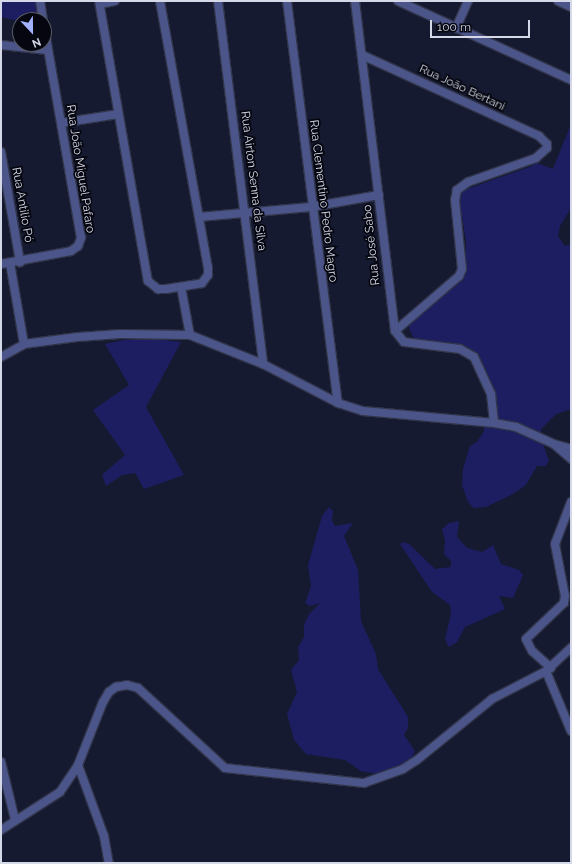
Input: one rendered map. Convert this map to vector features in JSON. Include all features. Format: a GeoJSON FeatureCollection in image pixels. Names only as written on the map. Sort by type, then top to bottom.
{"type":"FeatureCollection","features":[{"type":"Feature","properties":{"kind":"street"},"geometry":{"type":"LineString","coordinates":[[40,1],[42,12]]}},
{"type":"Feature","properties":{"kind":"street"},"geometry":{"type":"LineString","coordinates":[[115,1],[99,2],[148,281],[158,289],[202,283],[208,275],[160,1]]}},
{"type":"Feature","properties":{"kind":"street","name":"Rua Airton Senna da Silva"},"geometry":{"type":"LineString","coordinates":[[218,1],[263,364]]}},
{"type":"Feature","properties":{"kind":"street","name":"Rua Clementino Pedro Magro"},"geometry":{"type":"LineString","coordinates":[[287,1],[311,207],[338,403]]}},
{"type":"Feature","properties":{"kind":"street","name":"Rua José Sabo"},"geometry":{"type":"LineString","coordinates":[[355,1],[395,331]]}},
{"type":"Feature","properties":{"kind":"street"},"geometry":{"type":"LineString","coordinates":[[398,1],[571,80]]}},
{"type":"Feature","properties":{"kind":"street"},"geometry":{"type":"LineString","coordinates":[[456,28],[468,1]]}},
{"type":"Feature","properties":{"kind":"street"},"geometry":{"type":"LineString","coordinates":[[558,1],[571,7]]}},
{"type":"Feature","properties":{"kind":"street"},"geometry":{"type":"LineString","coordinates":[[1,45],[12,46]]}},
{"type":"Feature","properties":{"kind":"street","name":"Rua João Miguel Pafaro"},"geometry":{"type":"LineString","coordinates":[[1,264],[20,262],[71,251],[80,242],[48,52]]}},
{"type":"Feature","properties":{"kind":"street","name":"Rua João Bertani"},"geometry":{"type":"LineString","coordinates":[[362,55],[539,136],[546,141],[547,148],[536,158],[468,182],[457,190],[455,200],[462,269],[459,276],[395,331]]}},
{"type":"Feature","properties":{"kind":"street"},"geometry":{"type":"LineString","coordinates":[[61,123],[118,114]]}},
{"type":"Feature","properties":{"kind":"street","name":"Rua Antilio Pó"},"geometry":{"type":"LineString","coordinates":[[1,152],[20,262]]}},
{"type":"Feature","properties":{"kind":"street"},"geometry":{"type":"LineString","coordinates":[[199,217],[311,207],[379,195]]}},
{"type":"Feature","properties":{"kind":"street"},"geometry":{"type":"LineString","coordinates":[[10,263],[24,344]]}},
{"type":"Feature","properties":{"kind":"street"},"geometry":{"type":"LineString","coordinates":[[181,287],[190,336]]}},
{"type":"Feature","properties":{"kind":"street"},"geometry":{"type":"LineString","coordinates":[[395,331],[404,342],[460,349],[474,357],[491,394],[494,423]]}},
{"type":"Feature","properties":{"kind":"street"},"geometry":{"type":"LineString","coordinates":[[1,357],[24,344],[120,334],[190,336],[263,364],[338,403],[363,411],[494,423],[516,427],[554,444],[571,449]]}},
{"type":"Feature","properties":{"kind":"street"},"geometry":{"type":"LineString","coordinates":[[554,444],[571,459]]}},
{"type":"Feature","properties":{"kind":"street"},"geometry":{"type":"LineString","coordinates":[[571,502],[554,544],[565,596],[564,603],[526,640],[532,651],[549,670],[571,730]]}},
{"type":"Feature","properties":{"kind":"street"},"geometry":{"type":"LineString","coordinates":[[1,830],[60,792],[78,765],[109,692],[116,687],[128,685],[138,688],[225,768],[364,783],[402,769],[492,699],[549,670],[571,648]]}},
{"type":"Feature","properties":{"kind":"street"},"geometry":{"type":"LineString","coordinates":[[1,762],[15,820]]}},
{"type":"Feature","properties":{"kind":"street"},"geometry":{"type":"LineString","coordinates":[[78,765],[104,836],[110,863]]}},
{"type":"Feature","properties":{"kind":"shaded area"},"geometry":{"type":"Polygon","coordinates":[[[1,1],[39,1],[38,12],[12,12],[12,19],[1,17],[1,1]]]}},
{"type":"Feature","properties":{"kind":"shaded area"},"geometry":{"type":"Polygon","coordinates":[[[571,124],[571,208],[560,226],[558,236],[565,246],[571,244],[571,409],[556,414],[541,429],[541,439],[549,461],[546,466],[537,466],[525,486],[511,495],[486,507],[474,508],[468,502],[462,485],[463,469],[470,446],[477,442],[484,431],[483,418],[491,418],[497,409],[488,376],[479,360],[469,353],[466,357],[463,352],[428,345],[413,337],[408,325],[466,268],[466,241],[458,193],[468,186],[470,188],[532,166],[534,162],[553,169],[571,124]]]}},
{"type":"Feature","properties":{"kind":"shaded area"},"geometry":{"type":"Polygon","coordinates":[[[155,339],[181,342],[146,407],[184,475],[144,489],[135,473],[122,475],[106,486],[102,475],[125,455],[93,410],[129,385],[105,344],[124,340],[155,339]]]}},
{"type":"Feature","properties":{"kind":"shaded area"},"geometry":{"type":"Polygon","coordinates":[[[329,507],[333,511],[332,520],[335,526],[353,523],[344,536],[358,570],[361,621],[376,654],[378,669],[408,717],[408,728],[404,735],[415,751],[410,761],[401,768],[377,774],[361,771],[345,760],[306,754],[294,740],[287,714],[297,692],[291,670],[299,660],[298,647],[304,637],[304,625],[309,614],[320,603],[310,606],[305,603],[311,586],[308,565],[322,516],[329,507]]]}},
{"type":"Feature","properties":{"kind":"shaded area"},"geometry":{"type":"Polygon","coordinates":[[[459,521],[457,537],[467,548],[482,552],[493,545],[501,564],[519,570],[523,575],[513,598],[499,596],[505,609],[465,627],[457,642],[449,647],[445,639],[451,614],[450,605],[432,592],[400,544],[404,542],[409,544],[435,569],[451,567],[451,561],[444,554],[445,541],[442,529],[449,523],[459,521]]]}}]}
